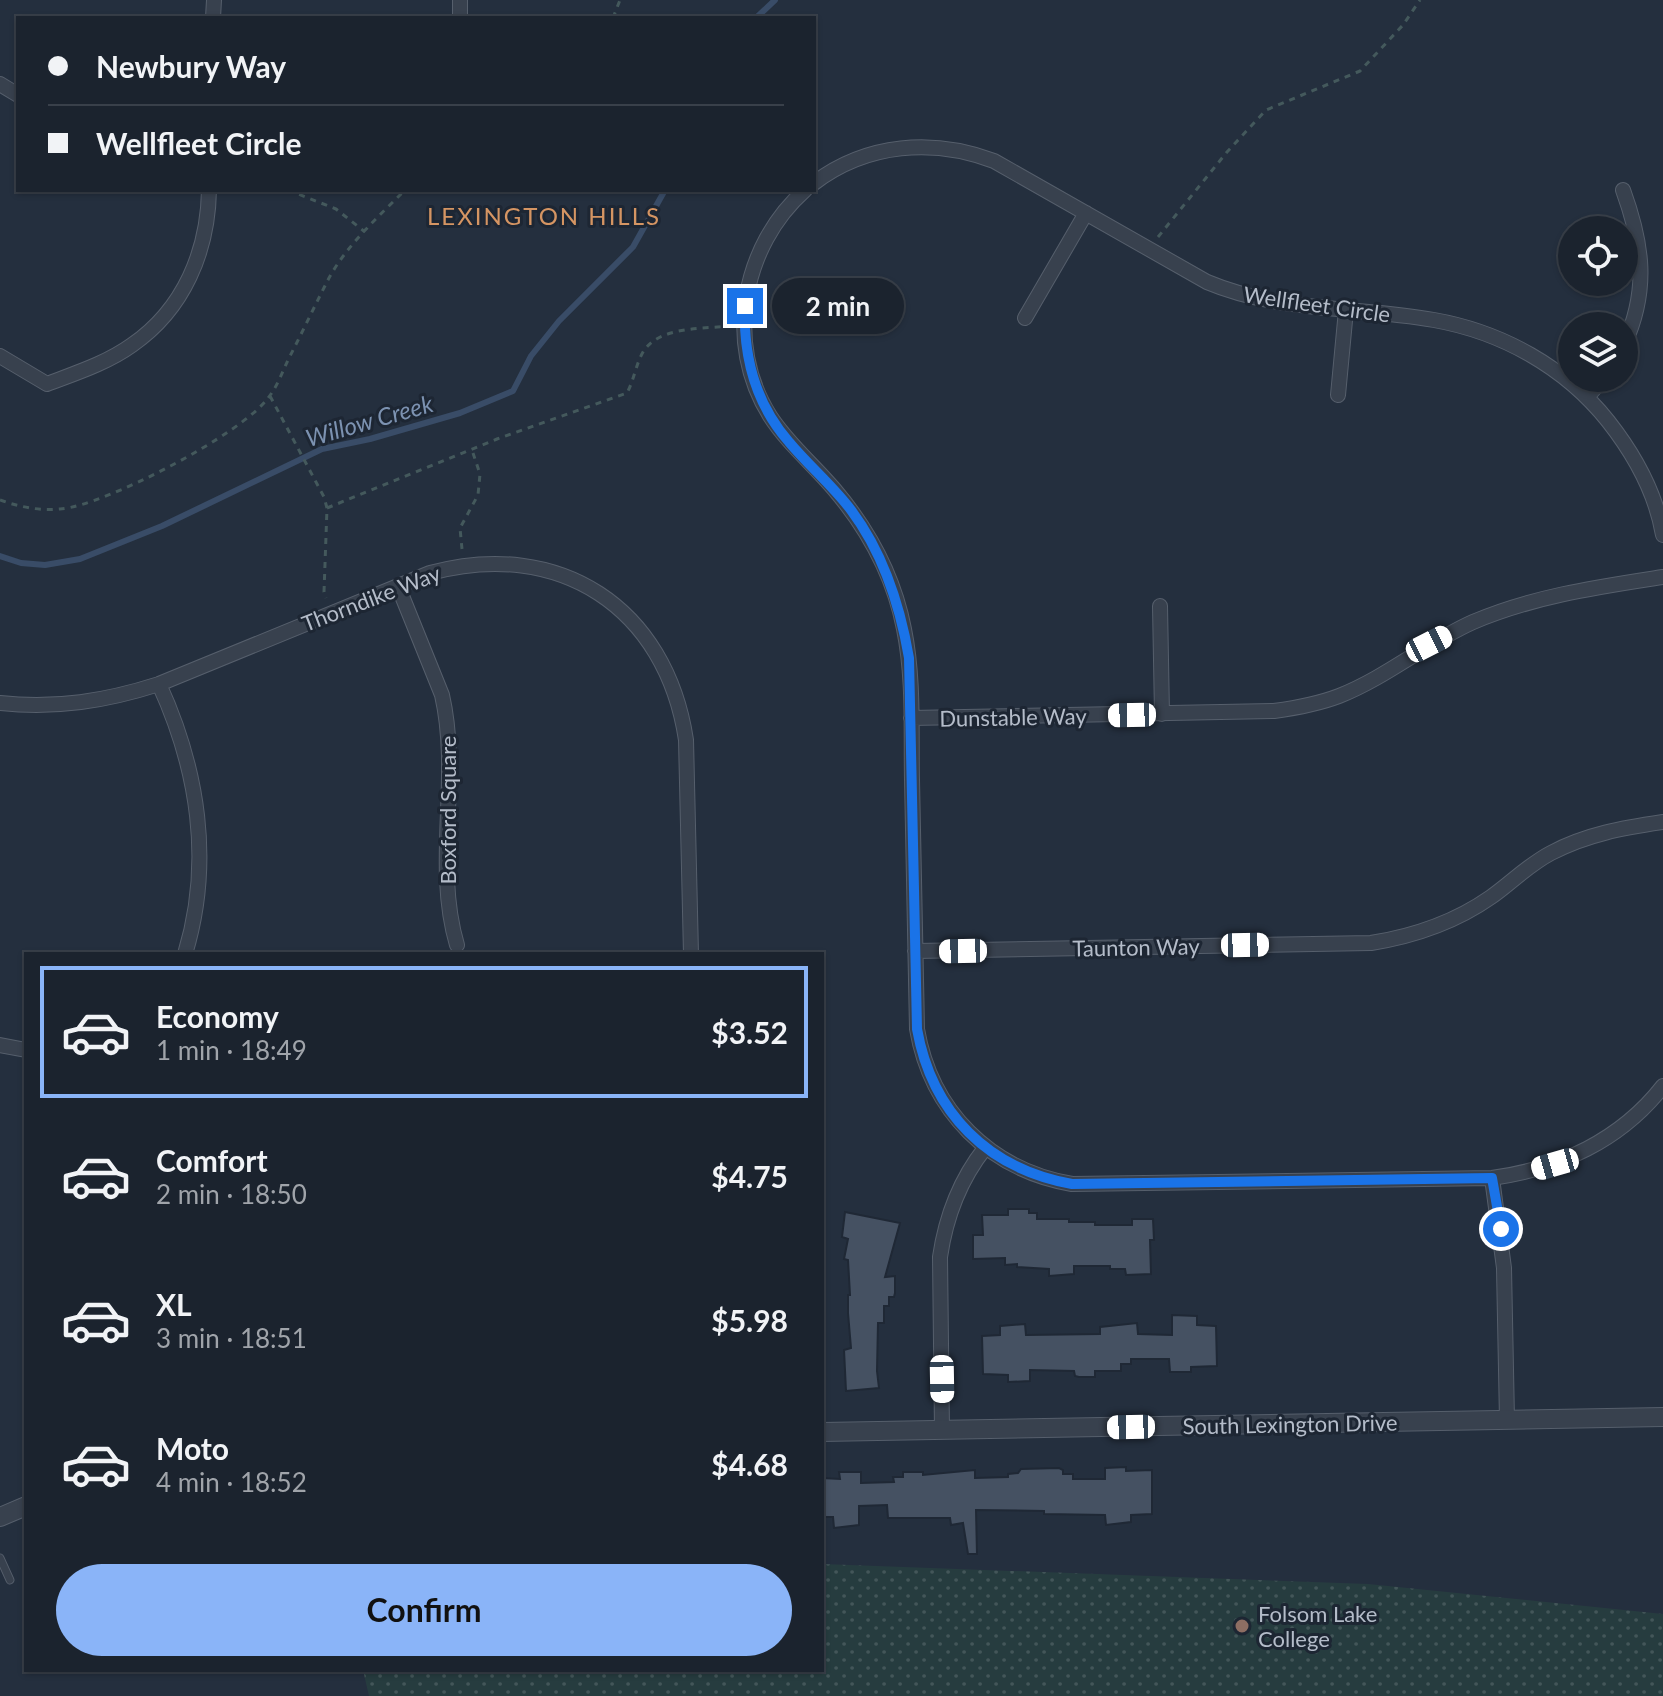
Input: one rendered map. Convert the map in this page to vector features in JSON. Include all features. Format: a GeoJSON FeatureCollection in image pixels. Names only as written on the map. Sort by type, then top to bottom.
{"type":"FeatureCollection","features":[{"type":"Feature","properties":{"kind":"street","name":"Wellfleet Circle"},"geometry":{"type":"LineString","coordinates":[[816,182],[832,170],[866,155],[903,147],[940,147],[976,155],[994,161],[1207,282],[1237,294],[1268,302],[1431,319],[1502,339],[1540,360],[1587,397],[1618,433],[1647,484],[1663,535]]}},
{"type":"Feature","properties":{"kind":"street"},"geometry":{"type":"LineString","coordinates":[[1623,190],[1636,226],[1641,263],[1639,300],[1635,312]]}},
{"type":"Feature","properties":{"kind":"street"},"geometry":{"type":"LineString","coordinates":[[0,356],[47,384],[115,355],[145,335],[171,308],[191,276],[204,241],[209,192]]}},
{"type":"Feature","properties":{"kind":"street"},"geometry":{"type":"LineString","coordinates":[[803,192],[778,219],[759,252],[748,287],[744,324],[748,361],[768,413],[790,443],[853,512],[884,567],[904,627],[909,658],[911,718],[917,1029],[926,1065],[952,1115],[985,1148],[1019,1169],[1072,1184],[1492,1178],[1555,1164],[1590,1148],[1632,1118],[1662,1089]]}},
{"type":"Feature","properties":{"kind":"street"},"geometry":{"type":"LineString","coordinates":[[1025,318],[1086,213]]}},
{"type":"Feature","properties":{"kind":"street"},"geometry":{"type":"LineString","coordinates":[[1338,395],[1346,310]]}},
{"type":"Feature","properties":{"kind":"street"},"geometry":{"type":"LineString","coordinates":[[1587,397],[1591,392]]}},
{"type":"Feature","properties":{"kind":"street","name":"Thorndike Way"},"geometry":{"type":"LineString","coordinates":[[0,703],[57,706],[91,702],[159,684],[430,573],[465,565],[510,563],[537,567],[587,587],[630,619],[663,662],[682,713],[686,740],[691,952]]}},
{"type":"Feature","properties":{"kind":"street","name":"Dunstable Way"},"geometry":{"type":"LineString","coordinates":[[911,718],[1274,711],[1307,706],[1338,697],[1368,683],[1429,644],[1473,622],[1520,604],[1569,592],[1663,577]]}},
{"type":"Feature","properties":{"kind":"street","name":"Boxford Square"},"geometry":{"type":"LineString","coordinates":[[398,586],[442,695],[446,714],[449,751],[446,887],[457,945]]}},
{"type":"Feature","properties":{"kind":"street"},"geometry":{"type":"LineString","coordinates":[[1160,606],[1162,714]]}},
{"type":"Feature","properties":{"kind":"street"},"geometry":{"type":"LineString","coordinates":[[159,684],[186,752],[195,789],[199,826],[197,902],[185,952]]}},
{"type":"Feature","properties":{"kind":"street","name":"Taunton Way"},"geometry":{"type":"LineString","coordinates":[[915,951],[1371,943],[1403,938],[1465,914],[1520,873],[1578,840],[1609,830],[1663,822]]}},
{"type":"Feature","properties":{"kind":"street"},"geometry":{"type":"LineString","coordinates":[[0,1045],[24,1050]]}},
{"type":"Feature","properties":{"kind":"street"},"geometry":{"type":"LineString","coordinates":[[942,1430],[940,1257],[951,1205],[962,1181],[985,1148]]}},
{"type":"Feature","properties":{"kind":"street"},"geometry":{"type":"LineString","coordinates":[[1492,1178],[1504,1268],[1507,1420]]}},
{"type":"Feature","properties":{"kind":"street","name":"South Lexington Drive"},"geometry":{"type":"LineString","coordinates":[[824,1432],[1663,1417]]}},
{"type":"Feature","properties":{"kind":"street"},"geometry":{"type":"LineString","coordinates":[[0,1517],[24,1507]]}},
{"type":"Feature","properties":{"kind":"lane"},"geometry":{"type":"LineString","coordinates":[[0,1558],[10,1580]]}},
{"type":"Feature","properties":{"kind":"path"},"geometry":{"type":"LineString","coordinates":[[1148,248],[1266,110],[1360,71],[1403,25],[1420,0]]}},
{"type":"Feature","properties":{"kind":"path"},"geometry":{"type":"LineString","coordinates":[[293,192],[336,209],[365,232]]}},
{"type":"Feature","properties":{"kind":"path"},"geometry":{"type":"LineString","coordinates":[[0,500],[41,509],[86,504],[157,472],[241,424],[270,396],[331,274],[403,192]]}},
{"type":"Feature","properties":{"kind":"path"},"geometry":{"type":"LineString","coordinates":[[327,508],[627,393],[642,354],[653,339],[677,332],[744,324]]}},
{"type":"Feature","properties":{"kind":"path"},"geometry":{"type":"LineString","coordinates":[[270,396],[327,508],[324,592],[330,612]]}},
{"type":"Feature","properties":{"kind":"path"},"geometry":{"type":"LineString","coordinates":[[465,565],[460,528],[478,495],[480,474],[472,450]]}},
{"type":"Feature","properties":{"kind":"green space","name":"Folsom Lake College"},"geometry":{"type":"Polygon","coordinates":[[[824,1564],[1368,1584],[1663,1614],[1663,1696],[369,1696],[363,1672],[824,1672],[824,1564]]]}},
{"type":"Feature","properties":{"kind":"building"},"geometry":{"type":"Polygon","coordinates":[[[1008,1209],[1029,1209],[1029,1213],[1037,1213],[1037,1219],[1069,1219],[1069,1222],[1095,1222],[1095,1225],[1132,1225],[1132,1219],[1153,1219],[1151,1274],[1126,1275],[1125,1269],[1110,1269],[1110,1266],[1074,1266],[1074,1274],[1049,1276],[1049,1269],[1005,1265],[1005,1258],[973,1259],[973,1235],[983,1235],[982,1215],[1008,1215],[1008,1209]]]}},
{"type":"Feature","properties":{"kind":"building"},"geometry":{"type":"Polygon","coordinates":[[[845,1212],[900,1223],[885,1277],[895,1276],[895,1293],[894,1297],[889,1297],[889,1306],[884,1306],[884,1323],[878,1323],[879,1388],[846,1391],[844,1350],[851,1348],[848,1260],[844,1259],[848,1239],[842,1237],[845,1212]]]}},
{"type":"Feature","properties":{"kind":"building"},"geometry":{"type":"Polygon","coordinates":[[[1172,1315],[1197,1316],[1197,1325],[1216,1326],[1217,1366],[1191,1367],[1191,1372],[1170,1372],[1169,1359],[1131,1359],[1131,1364],[1121,1364],[1121,1371],[1095,1371],[1095,1377],[1075,1376],[1074,1371],[1030,1370],[1030,1381],[1008,1382],[1008,1375],[983,1374],[982,1336],[1000,1335],[1000,1326],[1025,1324],[1026,1335],[1100,1334],[1100,1327],[1137,1323],[1138,1334],[1172,1335],[1172,1315]]]}},
{"type":"Feature","properties":{"kind":"building"},"geometry":{"type":"Polygon","coordinates":[[[1059,1468],[1063,1474],[1073,1474],[1073,1479],[1105,1479],[1105,1468],[1152,1470],[1152,1514],[1131,1515],[1131,1522],[1106,1525],[1105,1515],[976,1510],[977,1554],[968,1554],[963,1523],[951,1525],[950,1518],[888,1518],[887,1505],[859,1506],[859,1525],[834,1528],[833,1517],[824,1517],[824,1478],[840,1479],[839,1472],[861,1472],[861,1483],[894,1482],[893,1477],[903,1477],[903,1472],[923,1472],[923,1475],[975,1470],[975,1478],[1008,1477],[1008,1474],[1018,1473],[1021,1469],[1059,1468]]]}},
{"type":"Feature","properties":{"kind":"waterway","name":"Willow Creek"},"geometry":{"type":"LineString","coordinates":[[758,16],[775,0]]}},
{"type":"Feature","properties":{"kind":"waterway","name":"Willow Creek"},"geometry":{"type":"LineString","coordinates":[[0,556],[21,563],[45,565],[80,559],[162,526],[322,449],[370,439],[460,413],[513,391],[531,356],[559,321],[633,247],[664,192]]}},
{"type":"Feature","properties":{"kind":"place","name":"Folsom Lake College"},"geometry":{"type":"Point","coordinates":[1242,1626]}},
{"type":"Feature","properties":{"kind":"district","name":"LEXINGTON HILLS"},"geometry":{"type":"Point","coordinates":[544,215]}},
{"type":"Feature","properties":{"kind":"route"},"geometry":{"type":"LineString","coordinates":[[745,306],[745,343],[759,396],[778,428],[833,487],[870,539],[896,596],[904,627],[909,658],[911,718],[917,1029],[920,1048],[933,1083],[952,1115],[973,1138],[1002,1160],[1036,1175],[1072,1184],[1492,1178],[1501,1229]]}}]}
